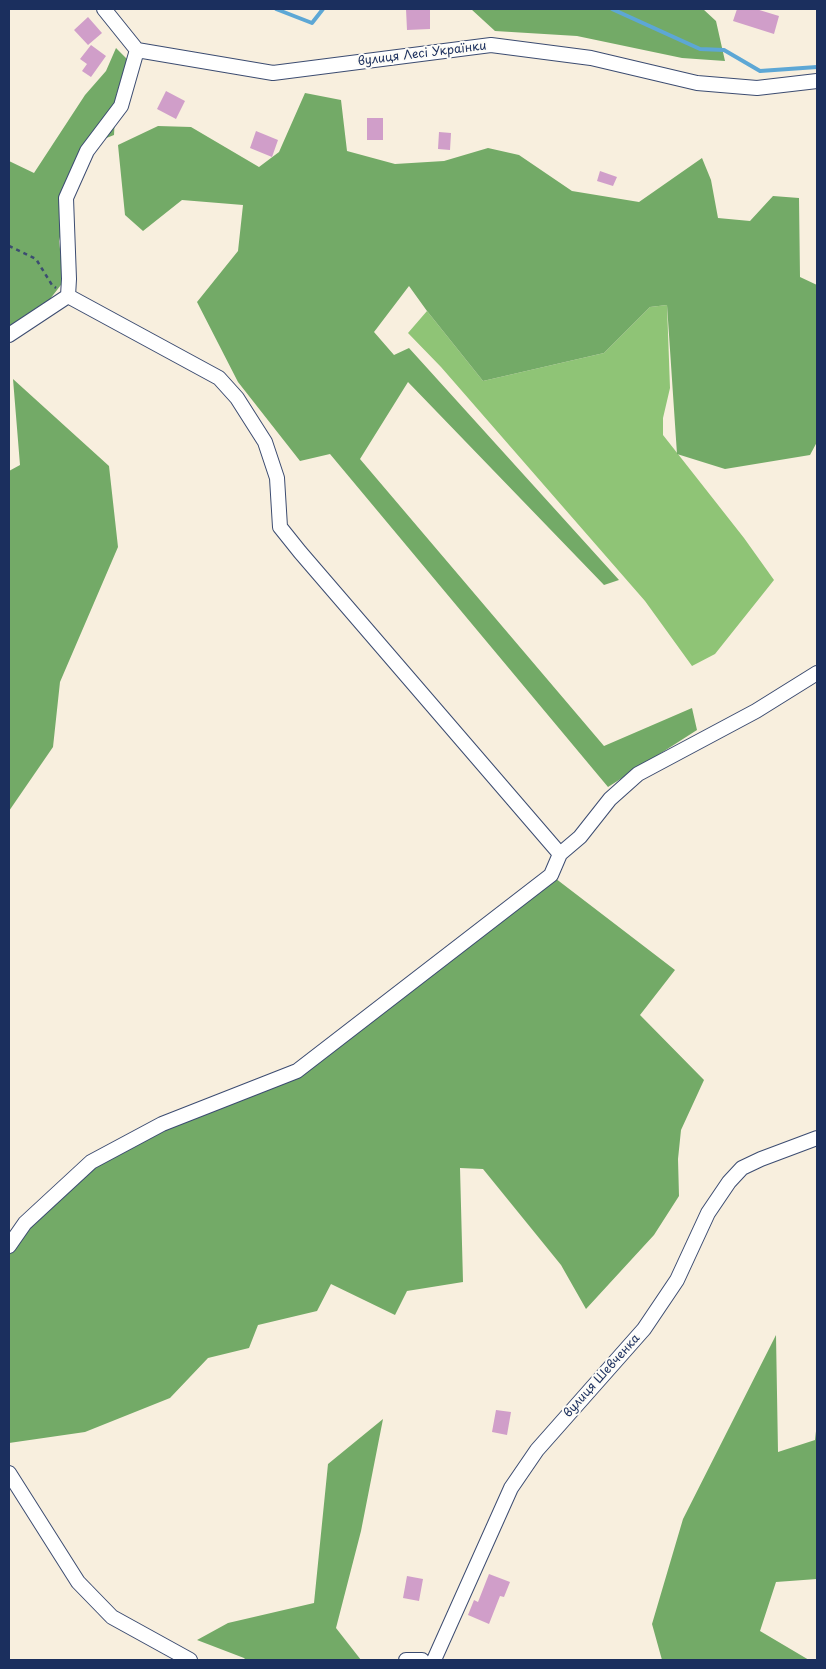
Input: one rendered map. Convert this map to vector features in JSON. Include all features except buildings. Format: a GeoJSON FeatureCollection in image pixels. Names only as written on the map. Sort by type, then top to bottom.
{"type":"FeatureCollection","features":[{"type":"Feature","properties":{"kind":"street"},"geometry":{"type":"LineString","coordinates":[[68,296],[66,198],[87,151],[120,106],[137,50],[104,9]]}},
{"type":"Feature","properties":{"kind":"street","name":"вулиця Лесі Українки"},"geometry":{"type":"LineString","coordinates":[[137,50],[273,74],[491,45],[591,58],[697,83],[757,88],[817,81]]}},
{"type":"Feature","properties":{"kind":"street"},"geometry":{"type":"LineString","coordinates":[[9,335],[68,296]]}},
{"type":"Feature","properties":{"kind":"street"},"geometry":{"type":"LineString","coordinates":[[68,296],[219,378],[237,398],[265,442],[277,478],[280,527],[560,854]]}},
{"type":"Feature","properties":{"kind":"street"},"geometry":{"type":"LineString","coordinates":[[9,1246],[25,1223],[91,1162],[162,1124],[297,1071],[551,875],[560,854],[580,838],[610,799],[638,774],[756,711],[817,673]]}},
{"type":"Feature","properties":{"kind":"street","name":"вулиця Шевченка"},"geometry":{"type":"LineString","coordinates":[[434,1660],[511,1488],[537,1450],[644,1329],[677,1280],[708,1213],[729,1182],[742,1168],[817,1138]]}},
{"type":"Feature","properties":{"kind":"street"},"geometry":{"type":"LineString","coordinates":[[9,1473],[78,1582],[112,1617],[190,1660]]}},
{"type":"Feature","properties":{"kind":"street"},"geometry":{"type":"LineString","coordinates":[[406,1660],[422,1660]]}},
{"type":"Feature","properties":{"kind":"path"},"geometry":{"type":"LineString","coordinates":[[9,246],[36,259],[52,285],[68,296]]}},
{"type":"Feature","properties":{"kind":"green space"},"geometry":{"type":"Polygon","coordinates":[[[471,9],[703,9],[716,21],[725,61],[682,58],[577,36],[495,31],[471,9]]]}},
{"type":"Feature","properties":{"kind":"green space"},"geometry":{"type":"Polygon","coordinates":[[[116,48],[127,59],[116,96],[114,135],[81,148],[59,241],[64,281],[50,299],[9,326],[9,161],[34,173],[85,95],[106,71],[116,48]]]}},
{"type":"Feature","properties":{"kind":"green space"},"geometry":{"type":"Polygon","coordinates":[[[305,93],[341,100],[347,151],[395,164],[444,161],[488,148],[519,155],[572,191],[639,202],[702,158],[711,180],[718,218],[750,221],[773,196],[799,198],[800,277],[817,285],[817,442],[810,455],[725,469],[677,454],[667,305],[650,307],[604,353],[483,381],[409,286],[374,332],[394,355],[409,348],[619,580],[604,585],[408,382],[360,459],[604,746],[692,708],[697,730],[608,787],[330,454],[300,461],[238,382],[197,302],[238,251],[243,205],[182,200],[143,231],[125,215],[118,145],[158,126],[191,127],[259,167],[279,152],[305,93]]]}},
{"type":"Feature","properties":{"kind":"green space"},"geometry":{"type":"Polygon","coordinates":[[[667,305],[670,388],[663,418],[663,435],[744,538],[774,580],[715,654],[692,666],[645,601],[441,367],[408,333],[427,311],[483,381],[604,353],[650,307],[667,305]]]}},
{"type":"Feature","properties":{"kind":"green space"},"geometry":{"type":"Polygon","coordinates":[[[13,379],[109,466],[118,547],[60,682],[53,747],[9,811],[9,471],[20,465],[13,379]]]}},
{"type":"Feature","properties":{"kind":"green space"},"geometry":{"type":"Polygon","coordinates":[[[551,875],[675,970],[640,1015],[704,1080],[681,1130],[678,1159],[679,1196],[654,1235],[586,1309],[561,1265],[483,1169],[460,1168],[463,1282],[407,1291],[395,1315],[331,1284],[317,1311],[258,1325],[249,1348],[208,1358],[170,1398],[85,1432],[9,1443],[9,1246],[91,1162],[297,1071],[551,875]]]}},
{"type":"Feature","properties":{"kind":"green space"},"geometry":{"type":"Polygon","coordinates":[[[776,1335],[778,1452],[815,1440],[817,1422],[817,1579],[776,1582],[760,1631],[809,1660],[662,1660],[652,1624],[683,1519],[776,1335]]]}},
{"type":"Feature","properties":{"kind":"green space"},"geometry":{"type":"Polygon","coordinates":[[[383,1419],[361,1531],[336,1628],[361,1660],[246,1660],[197,1640],[228,1623],[314,1603],[328,1464],[383,1419]]]}},
{"type":"Feature","properties":{"kind":"waterway"},"geometry":{"type":"LineString","coordinates":[[276,9],[312,23],[323,9]]}},
{"type":"Feature","properties":{"kind":"waterway"},"geometry":{"type":"LineString","coordinates":[[612,9],[700,49],[724,50],[760,71],[817,67]]}}]}
